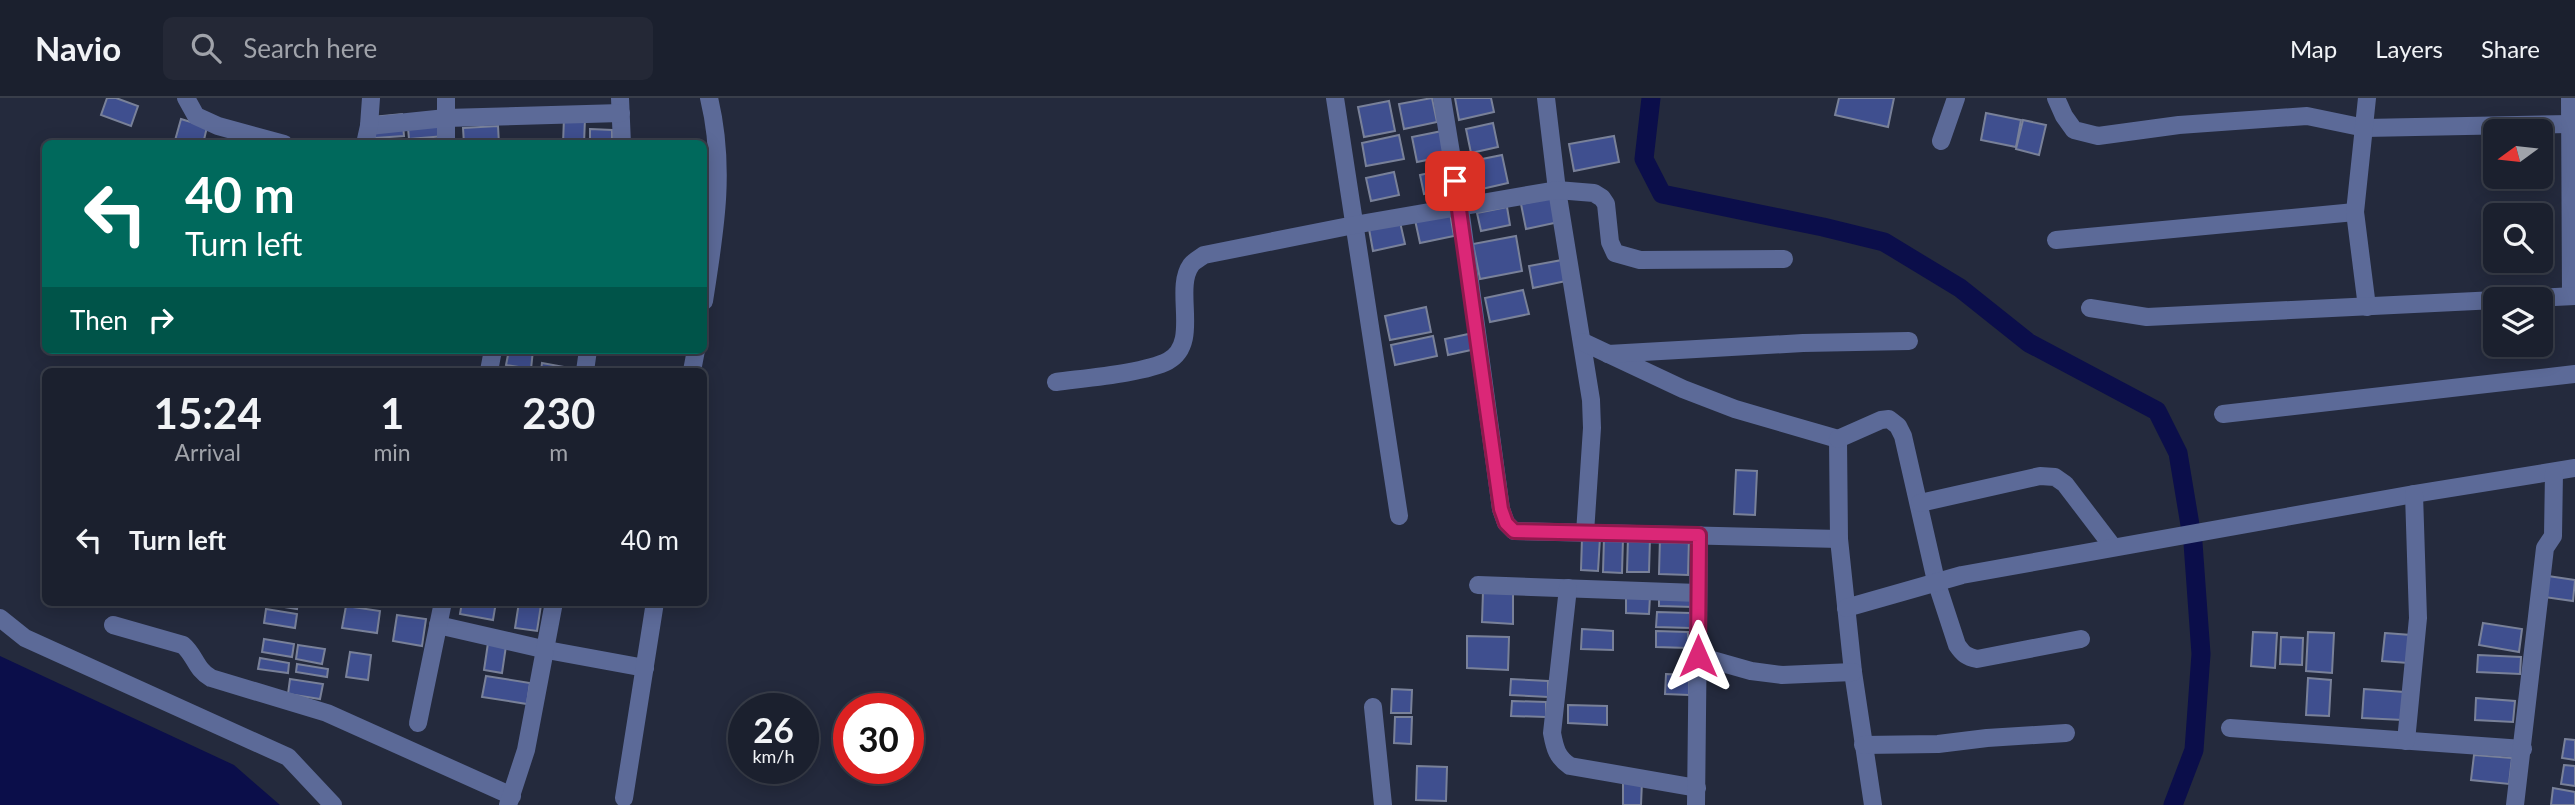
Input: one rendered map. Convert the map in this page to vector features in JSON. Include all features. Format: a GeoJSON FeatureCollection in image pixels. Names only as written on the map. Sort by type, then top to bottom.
{"type":"FeatureCollection","features":[{"type":"Feature","properties":{"kind":"street"},"geometry":{"type":"LineString","coordinates":[[186,98],[196,116],[218,126],[269,140]]}},
{"type":"Feature","properties":{"kind":"street"},"geometry":{"type":"LineString","coordinates":[[371,98],[367,135],[446,118],[530,107],[621,106],[622,140]]}},
{"type":"Feature","properties":{"kind":"street"},"geometry":{"type":"LineString","coordinates":[[446,98],[446,140]]}},
{"type":"Feature","properties":{"kind":"street"},"geometry":{"type":"LineString","coordinates":[[707,282],[718,212],[719,161],[715,120],[709,98]]}},
{"type":"Feature","properties":{"kind":"street"},"geometry":{"type":"LineString","coordinates":[[1335,98],[1399,516]]}},
{"type":"Feature","properties":{"kind":"street"},"geometry":{"type":"LineString","coordinates":[[1442,98],[1460,208],[1501,509],[1506,523],[1514,531],[1839,539]]}},
{"type":"Feature","properties":{"kind":"street"},"geometry":{"type":"LineString","coordinates":[[1545,98],[1591,400],[1585,533]]}},
{"type":"Feature","properties":{"kind":"street"},"geometry":{"type":"LineString","coordinates":[[1941,141],[1956,98]]}},
{"type":"Feature","properties":{"kind":"street"},"geometry":{"type":"LineString","coordinates":[[2056,98],[2074,130],[2098,136],[2179,125],[2307,116],[2365,128],[2570,124]]}},
{"type":"Feature","properties":{"kind":"street"},"geometry":{"type":"LineString","coordinates":[[2367,98],[2355,212],[2367,306]]}},
{"type":"Feature","properties":{"kind":"street"},"geometry":{"type":"LineString","coordinates":[[2553,297],[2573,296],[2570,98]]}},
{"type":"Feature","properties":{"kind":"street"},"geometry":{"type":"LineString","coordinates":[[1056,382],[1151,367],[1178,354],[1184,340],[1186,276],[1192,264],[1204,255],[1354,225],[1557,190],[1594,193],[1602,198],[1609,216],[1610,242],[1615,253],[1625,257],[1640,260],[1784,259]]}},
{"type":"Feature","properties":{"kind":"street"},"geometry":{"type":"LineString","coordinates":[[2056,240],[2355,212]]}},
{"type":"Feature","properties":{"kind":"street"},"geometry":{"type":"LineString","coordinates":[[2090,308],[2147,317],[2483,301]]}},
{"type":"Feature","properties":{"kind":"street"},"geometry":{"type":"LineString","coordinates":[[1607,354],[1803,343],[1909,341]]}},
{"type":"Feature","properties":{"kind":"street"},"geometry":{"type":"LineString","coordinates":[[1583,342],[1683,390],[1735,409],[1838,439],[1889,419],[1898,426],[1903,436],[1936,581],[1957,645],[1968,657],[1977,659],[2081,639]]}},
{"type":"Feature","properties":{"kind":"street"},"geometry":{"type":"LineString","coordinates":[[2224,414],[2575,374]]}},
{"type":"Feature","properties":{"kind":"street"},"geometry":{"type":"LineString","coordinates":[[1838,439],[1839,539],[1853,672],[1873,805]]}},
{"type":"Feature","properties":{"kind":"street"},"geometry":{"type":"LineString","coordinates":[[1846,608],[1936,581],[2113,547],[2575,468]]}},
{"type":"Feature","properties":{"kind":"street"},"geometry":{"type":"LineString","coordinates":[[2515,805],[2545,548],[2553,536],[2554,472]]}},
{"type":"Feature","properties":{"kind":"street"},"geometry":{"type":"LineString","coordinates":[[1920,503],[2040,475],[2055,477],[2065,484],[2113,547]]}},
{"type":"Feature","properties":{"kind":"street"},"geometry":{"type":"LineString","coordinates":[[2406,741],[2418,618],[2414,494]]}},
{"type":"Feature","properties":{"kind":"street"},"geometry":{"type":"LineString","coordinates":[[1568,588],[1552,733],[1560,758],[1570,766],[1697,797],[1699,535]]}},
{"type":"Feature","properties":{"kind":"street"},"geometry":{"type":"LineString","coordinates":[[1478,585],[1698,593]]}},
{"type":"Feature","properties":{"kind":"street"},"geometry":{"type":"LineString","coordinates":[[418,723],[442,606]]}},
{"type":"Feature","properties":{"kind":"street"},"geometry":{"type":"LineString","coordinates":[[113,625],[183,645],[190,651],[198,668],[211,678],[327,713],[510,801],[526,750],[553,606]]}},
{"type":"Feature","properties":{"kind":"street"},"geometry":{"type":"LineString","coordinates":[[624,797],[654,606]]}},
{"type":"Feature","properties":{"kind":"street"},"geometry":{"type":"LineString","coordinates":[[0,618],[25,638],[288,757],[333,805]]}},
{"type":"Feature","properties":{"kind":"street"},"geometry":{"type":"LineString","coordinates":[[438,625],[547,650],[645,667]]}},
{"type":"Feature","properties":{"kind":"street"},"geometry":{"type":"LineString","coordinates":[[1698,656],[1751,671],[1782,675],[1853,672]]}},
{"type":"Feature","properties":{"kind":"street"},"geometry":{"type":"LineString","coordinates":[[1373,707],[1383,805]]}},
{"type":"Feature","properties":{"kind":"street"},"geometry":{"type":"LineString","coordinates":[[2230,728],[2522,749]]}},
{"type":"Feature","properties":{"kind":"street"},"geometry":{"type":"LineString","coordinates":[[1863,745],[1938,744],[2066,733]]}},
{"type":"Feature","properties":{"kind":"shaded area"},"geometry":{"type":"Polygon","coordinates":[[[0,656],[234,765],[280,805],[0,805],[0,656]]]}},
{"type":"Feature","properties":{"kind":"building"},"geometry":{"type":"Polygon","coordinates":[[[107,98],[116,98],[138,106],[131,126],[101,115],[107,98]]]}},
{"type":"Feature","properties":{"kind":"building"},"geometry":{"type":"Polygon","coordinates":[[[1432,98],[1437,122],[1404,129],[1399,104],[1432,98]]]}},
{"type":"Feature","properties":{"kind":"building"},"geometry":{"type":"Polygon","coordinates":[[[1455,98],[1491,98],[1494,112],[1459,120],[1455,98]]]}},
{"type":"Feature","properties":{"kind":"building"},"geometry":{"type":"Polygon","coordinates":[[[1839,98],[1894,98],[1888,127],[1835,115],[1839,98]]]}},
{"type":"Feature","properties":{"kind":"building"},"geometry":{"type":"Polygon","coordinates":[[[1389,101],[1395,131],[1364,137],[1358,107],[1389,101]]]}},
{"type":"Feature","properties":{"kind":"building"},"geometry":{"type":"Polygon","coordinates":[[[1986,113],[2021,120],[2016,147],[1981,140],[1986,113]]]}},
{"type":"Feature","properties":{"kind":"building"},"geometry":{"type":"Polygon","coordinates":[[[402,114],[404,136],[375,138],[373,117],[402,114]]]}},
{"type":"Feature","properties":{"kind":"building"},"geometry":{"type":"Polygon","coordinates":[[[443,115],[445,136],[409,139],[407,117],[443,115]]]}},
{"type":"Feature","properties":{"kind":"building"},"geometry":{"type":"Polygon","coordinates":[[[564,117],[585,118],[584,140],[563,140],[564,117]]]}},
{"type":"Feature","properties":{"kind":"building"},"geometry":{"type":"Polygon","coordinates":[[[181,119],[207,127],[204,140],[175,140],[181,119]]]}},
{"type":"Feature","properties":{"kind":"building"},"geometry":{"type":"Polygon","coordinates":[[[2023,120],[2046,125],[2039,155],[2016,149],[2023,120]]]}},
{"type":"Feature","properties":{"kind":"building"},"geometry":{"type":"Polygon","coordinates":[[[1493,123],[1498,147],[1471,153],[1466,129],[1493,123]]]}},
{"type":"Feature","properties":{"kind":"building"},"geometry":{"type":"Polygon","coordinates":[[[498,126],[499,140],[464,140],[463,128],[498,126]]]}},
{"type":"Feature","properties":{"kind":"building"},"geometry":{"type":"Polygon","coordinates":[[[590,129],[612,130],[612,140],[590,140],[590,129]]]}},
{"type":"Feature","properties":{"kind":"building"},"geometry":{"type":"Polygon","coordinates":[[[1442,131],[1447,156],[1417,162],[1412,137],[1442,131]]]}},
{"type":"Feature","properties":{"kind":"building"},"geometry":{"type":"Polygon","coordinates":[[[1399,135],[1404,159],[1366,166],[1362,143],[1399,135]]]}},
{"type":"Feature","properties":{"kind":"building"},"geometry":{"type":"Polygon","coordinates":[[[1614,136],[1619,162],[1574,171],[1569,144],[1614,136]]]}},
{"type":"Feature","properties":{"kind":"building"},"geometry":{"type":"Polygon","coordinates":[[[1502,155],[1508,183],[1473,191],[1467,162],[1502,155]]]}},
{"type":"Feature","properties":{"kind":"building"},"geometry":{"type":"Polygon","coordinates":[[[1451,168],[1455,188],[1424,194],[1420,175],[1451,168]]]}},
{"type":"Feature","properties":{"kind":"building"},"geometry":{"type":"Polygon","coordinates":[[[1394,172],[1399,195],[1371,201],[1366,178],[1394,172]]]}},
{"type":"Feature","properties":{"kind":"building"},"geometry":{"type":"Polygon","coordinates":[[[1554,197],[1559,222],[1526,229],[1521,204],[1554,197]]]}},
{"type":"Feature","properties":{"kind":"building"},"geometry":{"type":"Polygon","coordinates":[[[1507,207],[1510,225],[1481,231],[1477,213],[1507,207]]]}},
{"type":"Feature","properties":{"kind":"building"},"geometry":{"type":"Polygon","coordinates":[[[1450,213],[1454,236],[1420,243],[1415,220],[1450,213]]]}},
{"type":"Feature","properties":{"kind":"building"},"geometry":{"type":"Polygon","coordinates":[[[1400,222],[1405,244],[1373,251],[1369,229],[1400,222]]]}},
{"type":"Feature","properties":{"kind":"building"},"geometry":{"type":"Polygon","coordinates":[[[1516,236],[1522,271],[1480,279],[1473,244],[1516,236]]]}},
{"type":"Feature","properties":{"kind":"building"},"geometry":{"type":"Polygon","coordinates":[[[1562,260],[1566,281],[1533,288],[1529,266],[1562,260]]]}},
{"type":"Feature","properties":{"kind":"building"},"geometry":{"type":"Polygon","coordinates":[[[1523,290],[1529,314],[1490,322],[1485,298],[1523,290]]]}},
{"type":"Feature","properties":{"kind":"building"},"geometry":{"type":"Polygon","coordinates":[[[1426,307],[1431,332],[1390,340],[1385,316],[1426,307]]]}},
{"type":"Feature","properties":{"kind":"building"},"geometry":{"type":"Polygon","coordinates":[[[1473,333],[1476,349],[1448,355],[1445,339],[1473,333]]]}},
{"type":"Feature","properties":{"kind":"building"},"geometry":{"type":"Polygon","coordinates":[[[1433,336],[1437,356],[1395,365],[1391,345],[1433,336]]]}},
{"type":"Feature","properties":{"kind":"building"},"geometry":{"type":"Polygon","coordinates":[[[508,354],[533,354],[531,368],[506,365],[508,354]]]}},
{"type":"Feature","properties":{"kind":"building"},"geometry":{"type":"Polygon","coordinates":[[[542,363],[570,368],[541,368],[542,363]]]}},
{"type":"Feature","properties":{"kind":"building"},"geometry":{"type":"Polygon","coordinates":[[[1736,470],[1757,471],[1755,515],[1734,514],[1736,470]]]}},
{"type":"Feature","properties":{"kind":"building"},"geometry":{"type":"Polygon","coordinates":[[[1604,537],[1623,538],[1622,573],[1603,572],[1604,537]]]}},
{"type":"Feature","properties":{"kind":"building"},"geometry":{"type":"Polygon","coordinates":[[[1628,537],[1650,538],[1649,572],[1627,572],[1628,537]]]}},
{"type":"Feature","properties":{"kind":"building"},"geometry":{"type":"Polygon","coordinates":[[[1660,537],[1689,538],[1688,575],[1659,574],[1660,537]]]}},
{"type":"Feature","properties":{"kind":"building"},"geometry":{"type":"Polygon","coordinates":[[[1582,538],[1600,538],[1598,571],[1581,570],[1582,538]]]}},
{"type":"Feature","properties":{"kind":"building"},"geometry":{"type":"Polygon","coordinates":[[[2548,576],[2575,580],[2573,601],[2544,597],[2548,576]]]}},
{"type":"Feature","properties":{"kind":"building"},"geometry":{"type":"Polygon","coordinates":[[[1483,591],[1513,592],[1513,624],[1482,622],[1483,591]]]}},
{"type":"Feature","properties":{"kind":"building"},"geometry":{"type":"Polygon","coordinates":[[[1659,593],[1693,594],[1693,607],[1659,606],[1659,593]]]}},
{"type":"Feature","properties":{"kind":"building"},"geometry":{"type":"Polygon","coordinates":[[[1626,595],[1650,596],[1649,614],[1626,613],[1626,595]]]}},
{"type":"Feature","properties":{"kind":"building"},"geometry":{"type":"Polygon","coordinates":[[[346,606],[380,611],[377,633],[342,628],[346,606]]]}},
{"type":"Feature","properties":{"kind":"building"},"geometry":{"type":"Polygon","coordinates":[[[461,606],[495,606],[493,620],[460,614],[461,606]]]}},
{"type":"Feature","properties":{"kind":"building"},"geometry":{"type":"Polygon","coordinates":[[[518,606],[541,606],[537,631],[515,628],[518,606]]]}},
{"type":"Feature","properties":{"kind":"building"},"geometry":{"type":"Polygon","coordinates":[[[266,609],[297,614],[295,628],[264,623],[266,609]]]}},
{"type":"Feature","properties":{"kind":"building"},"geometry":{"type":"Polygon","coordinates":[[[1657,612],[1690,613],[1690,628],[1656,627],[1657,612]]]}},
{"type":"Feature","properties":{"kind":"building"},"geometry":{"type":"Polygon","coordinates":[[[397,615],[426,619],[422,646],[393,641],[397,615]]]}},
{"type":"Feature","properties":{"kind":"building"},"geometry":{"type":"Polygon","coordinates":[[[2483,623],[2522,629],[2519,652],[2479,645],[2483,623]]]}},
{"type":"Feature","properties":{"kind":"building"},"geometry":{"type":"Polygon","coordinates":[[[1582,629],[1613,631],[1613,650],[1581,649],[1582,629]]]}},
{"type":"Feature","properties":{"kind":"building"},"geometry":{"type":"Polygon","coordinates":[[[1656,631],[1688,632],[1688,648],[1656,647],[1656,631]]]}},
{"type":"Feature","properties":{"kind":"building"},"geometry":{"type":"Polygon","coordinates":[[[2253,632],[2277,633],[2275,668],[2251,666],[2253,632]]]}},
{"type":"Feature","properties":{"kind":"building"},"geometry":{"type":"Polygon","coordinates":[[[2308,632],[2334,633],[2332,673],[2306,671],[2308,632]]]}},
{"type":"Feature","properties":{"kind":"building"},"geometry":{"type":"Polygon","coordinates":[[[2385,633],[2411,635],[2408,663],[2382,661],[2385,633]]]}},
{"type":"Feature","properties":{"kind":"building"},"geometry":{"type":"Polygon","coordinates":[[[1467,636],[1509,637],[1508,670],[1467,668],[1467,636]]]}},
{"type":"Feature","properties":{"kind":"building"},"geometry":{"type":"Polygon","coordinates":[[[2281,637],[2303,638],[2302,665],[2280,664],[2281,637]]]}},
{"type":"Feature","properties":{"kind":"building"},"geometry":{"type":"Polygon","coordinates":[[[264,639],[294,644],[292,657],[262,652],[264,639]]]}},
{"type":"Feature","properties":{"kind":"building"},"geometry":{"type":"Polygon","coordinates":[[[488,643],[506,646],[502,673],[484,670],[488,643]]]}},
{"type":"Feature","properties":{"kind":"building"},"geometry":{"type":"Polygon","coordinates":[[[298,645],[325,649],[322,664],[296,659],[298,645]]]}},
{"type":"Feature","properties":{"kind":"building"},"geometry":{"type":"Polygon","coordinates":[[[350,652],[371,655],[368,680],[346,677],[350,652]]]}},
{"type":"Feature","properties":{"kind":"building"},"geometry":{"type":"Polygon","coordinates":[[[2478,655],[2521,657],[2520,674],[2477,672],[2478,655]]]}},
{"type":"Feature","properties":{"kind":"building"},"geometry":{"type":"Polygon","coordinates":[[[260,658],[289,663],[288,673],[258,669],[260,658]]]}},
{"type":"Feature","properties":{"kind":"building"},"geometry":{"type":"Polygon","coordinates":[[[297,664],[328,669],[327,677],[296,672],[297,664]]]}},
{"type":"Feature","properties":{"kind":"building"},"geometry":{"type":"Polygon","coordinates":[[[1666,674],[1689,675],[1689,695],[1665,694],[1666,674]]]}},
{"type":"Feature","properties":{"kind":"building"},"geometry":{"type":"Polygon","coordinates":[[[486,676],[530,683],[527,704],[482,697],[486,676]]]}},
{"type":"Feature","properties":{"kind":"building"},"geometry":{"type":"Polygon","coordinates":[[[2308,678],[2331,680],[2329,716],[2306,715],[2308,678]]]}},
{"type":"Feature","properties":{"kind":"building"},"geometry":{"type":"Polygon","coordinates":[[[290,679],[323,684],[320,699],[288,694],[290,679]]]}},
{"type":"Feature","properties":{"kind":"building"},"geometry":{"type":"Polygon","coordinates":[[[1511,679],[1548,681],[1548,697],[1510,695],[1511,679]]]}},
{"type":"Feature","properties":{"kind":"building"},"geometry":{"type":"Polygon","coordinates":[[[1392,689],[1412,690],[1411,713],[1391,713],[1392,689]]]}},
{"type":"Feature","properties":{"kind":"building"},"geometry":{"type":"Polygon","coordinates":[[[2364,689],[2404,692],[2403,720],[2362,718],[2364,689]]]}},
{"type":"Feature","properties":{"kind":"building"},"geometry":{"type":"Polygon","coordinates":[[[2476,698],[2515,701],[2513,722],[2475,720],[2476,698]]]}},
{"type":"Feature","properties":{"kind":"building"},"geometry":{"type":"Polygon","coordinates":[[[1512,701],[1546,702],[1546,717],[1511,716],[1512,701]]]}},
{"type":"Feature","properties":{"kind":"building"},"geometry":{"type":"Polygon","coordinates":[[[1568,705],[1607,706],[1607,725],[1568,723],[1568,705]]]}},
{"type":"Feature","properties":{"kind":"building"},"geometry":{"type":"Polygon","coordinates":[[[1395,717],[1412,717],[1411,744],[1394,743],[1395,717]]]}},
{"type":"Feature","properties":{"kind":"building"},"geometry":{"type":"Polygon","coordinates":[[[2565,739],[2575,740],[2575,760],[2562,758],[2565,739]]]}},
{"type":"Feature","properties":{"kind":"building"},"geometry":{"type":"Polygon","coordinates":[[[2474,755],[2512,758],[2509,784],[2471,780],[2474,755]]]}},
{"type":"Feature","properties":{"kind":"building"},"geometry":{"type":"Polygon","coordinates":[[[2564,765],[2575,766],[2575,786],[2561,784],[2564,765]]]}},
{"type":"Feature","properties":{"kind":"building"},"geometry":{"type":"Polygon","coordinates":[[[1417,766],[1447,767],[1446,801],[1416,800],[1417,766]]]}},
{"type":"Feature","properties":{"kind":"building"},"geometry":{"type":"Polygon","coordinates":[[[1623,780],[1642,781],[1641,805],[1623,805],[1623,780]]]}},
{"type":"Feature","properties":{"kind":"building"},"geometry":{"type":"Polygon","coordinates":[[[2553,788],[2575,792],[2575,805],[2551,805],[2553,788]]]}},
{"type":"Feature","properties":{"kind":"waterway"},"geometry":{"type":"LineString","coordinates":[[1651,98],[1644,159],[1662,194],[1884,242],[1960,288],[2029,343],[2157,411],[2178,453],[2193,543],[2201,654],[2194,750],[2173,805]]}},
{"type":"Feature","properties":{"kind":"route"},"geometry":{"type":"LineString","coordinates":[[1455,181],[1501,509],[1506,523],[1514,531],[1699,535],[1698,656]]}}]}
